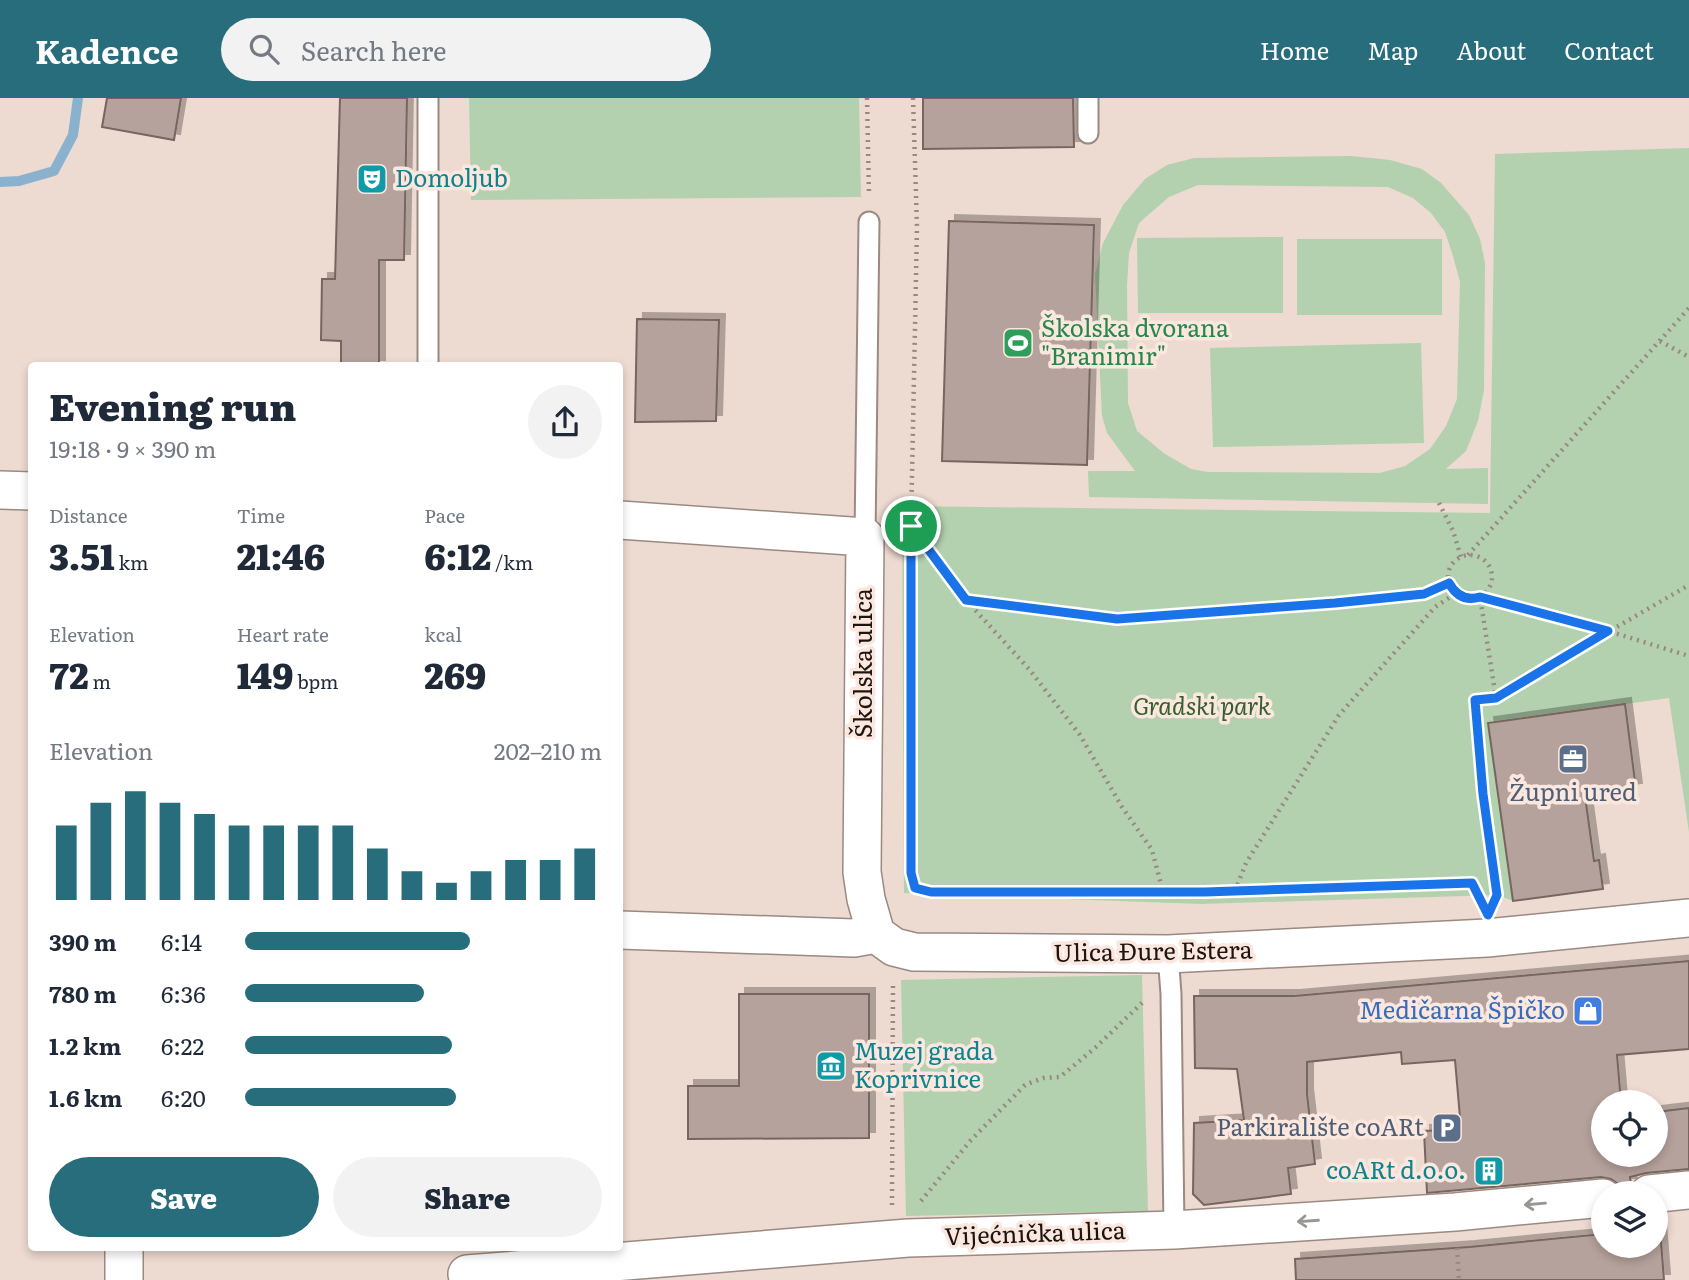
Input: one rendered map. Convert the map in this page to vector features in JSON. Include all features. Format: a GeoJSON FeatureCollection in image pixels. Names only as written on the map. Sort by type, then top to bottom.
{"type":"FeatureCollection","features":[{"type":"Feature","properties":{"kind":"street"},"geometry":{"type":"LineString","coordinates":[[0,490],[28,491]]}},
{"type":"Feature","properties":{"kind":"street"},"geometry":{"type":"LineString","coordinates":[[623,520],[865,537]]}},
{"type":"Feature","properties":{"kind":"street","name":"Školska ulica"},"geometry":{"type":"LineString","coordinates":[[865,537],[863,872],[866,900],[876,934]]}},
{"type":"Feature","properties":{"kind":"street","name":"Ulica Đure Estera"},"geometry":{"type":"LineString","coordinates":[[876,934],[894,947],[914,952],[1168,954],[1487,938],[1689,918]]}},
{"type":"Feature","properties":{"kind":"street"},"geometry":{"type":"LineString","coordinates":[[623,930],[854,938],[876,934]]}},
{"type":"Feature","properties":{"kind":"street"},"geometry":{"type":"LineString","coordinates":[[1668,1192],[1689,1190]]}},
{"type":"Feature","properties":{"kind":"street","name":"Vijećnička ulica"},"geometry":{"type":"LineString","coordinates":[[467,1267],[907,1228],[1174,1230],[1455,1212],[1591,1199]]}},
{"type":"Feature","properties":{"kind":"street"},"geometry":{"type":"LineString","coordinates":[[124,1251],[124,1280]]}},
{"type":"Feature","properties":{"kind":"lane"},"geometry":{"type":"LineString","coordinates":[[428,98],[428,362]]}},
{"type":"Feature","properties":{"kind":"lane"},"geometry":{"type":"LineString","coordinates":[[1088,98],[1088,133]]}},
{"type":"Feature","properties":{"kind":"lane","name":"Školska ulica"},"geometry":{"type":"LineString","coordinates":[[865,537],[869,222]]}},
{"type":"Feature","properties":{"kind":"lane"},"geometry":{"type":"LineString","coordinates":[[1168,954],[1171,994],[1174,1230]]}},
{"type":"Feature","properties":{"kind":"path"},"geometry":{"type":"LineString","coordinates":[[867,98],[869,222]]}},
{"type":"Feature","properties":{"kind":"path"},"geometry":{"type":"LineString","coordinates":[[913,98],[916,227],[911,526],[911,873],[915,888],[931,892],[1163,892],[1472,883],[1488,915]]}},
{"type":"Feature","properties":{"kind":"path"},"geometry":{"type":"LineString","coordinates":[[1468,555],[1689,308]]}},
{"type":"Feature","properties":{"kind":"path"},"geometry":{"type":"LineString","coordinates":[[1660,341],[1689,357]]}},
{"type":"Feature","properties":{"kind":"path"},"geometry":{"type":"LineString","coordinates":[[1439,503],[1453,531],[1461,557]]}},
{"type":"Feature","properties":{"kind":"path"},"geometry":{"type":"LineString","coordinates":[[911,526],[966,600],[1029,669],[1080,735],[1122,807],[1152,850],[1163,892]]}},
{"type":"Feature","properties":{"kind":"path"},"geometry":{"type":"LineString","coordinates":[[1480,597],[1490,586],[1491,570],[1482,558],[1468,555],[1461,557],[1450,568],[1449,583],[1456,593],[1468,599],[1480,597],[1689,656]]}},
{"type":"Feature","properties":{"kind":"path"},"geometry":{"type":"LineString","coordinates":[[966,600],[1117,619],[1424,594],[1449,583]]}},
{"type":"Feature","properties":{"kind":"path"},"geometry":{"type":"LineString","coordinates":[[1493,905],[1497,895],[1483,794],[1475,700],[1496,698],[1689,585]]}},
{"type":"Feature","properties":{"kind":"path"},"geometry":{"type":"LineString","coordinates":[[1235,891],[1246,863],[1339,715],[1434,607],[1456,593]]}},
{"type":"Feature","properties":{"kind":"path"},"geometry":{"type":"LineString","coordinates":[[1480,597],[1496,698]]}},
{"type":"Feature","properties":{"kind":"path"},"geometry":{"type":"LineString","coordinates":[[892,972],[892,1219],[907,1228],[971,1140],[1025,1085],[1042,1078],[1060,1077],[1151,995],[1171,994]]}},
{"type":"Feature","properties":{"kind":"green space"},"geometry":{"type":"Polygon","coordinates":[[[469,98],[859,98],[861,197],[471,200],[469,98]]]}},
{"type":"Feature","properties":{"kind":"green space","name":"Gradski park"},"geometry":{"type":"Polygon","coordinates":[[[1689,148],[1689,832],[1669,698],[1488,723],[1513,901],[1497,895],[1201,904],[904,893],[902,506],[1490,513],[1495,154],[1689,148]]]}},
{"type":"Feature","properties":{"kind":"green space"},"geometry":{"type":"Polygon","coordinates":[[[1351,156],[1390,160],[1422,169],[1441,183],[1469,215],[1480,239],[1485,263],[1484,390],[1478,421],[1466,451],[1446,469],[1488,468],[1488,504],[1089,497],[1088,471],[1135,471],[1107,433],[1102,416],[1095,274],[1103,243],[1123,205],[1145,179],[1167,165],[1194,158],[1351,156]],[[1198,185],[1169,197],[1139,223],[1129,253],[1127,285],[1128,403],[1137,431],[1165,454],[1191,469],[1208,472],[1380,473],[1405,466],[1430,449],[1446,426],[1457,399],[1460,282],[1445,232],[1431,213],[1413,198],[1388,187],[1198,185]]]}},
{"type":"Feature","properties":{"kind":"green space"},"geometry":{"type":"Polygon","coordinates":[[[1283,237],[1283,313],[1138,313],[1137,238],[1283,237]]]}},
{"type":"Feature","properties":{"kind":"green space"},"geometry":{"type":"Polygon","coordinates":[[[1297,239],[1442,239],[1442,315],[1297,315],[1297,239]]]}},
{"type":"Feature","properties":{"kind":"green space"},"geometry":{"type":"Polygon","coordinates":[[[1421,343],[1424,443],[1213,447],[1210,348],[1421,343]]]}},
{"type":"Feature","properties":{"kind":"green space"},"geometry":{"type":"Polygon","coordinates":[[[1142,975],[1148,1211],[906,1216],[901,980],[1142,975]]]}},
{"type":"Feature","properties":{"kind":"building"},"geometry":{"type":"Polygon","coordinates":[[[107,98],[181,98],[174,140],[102,127],[107,98]]]}},
{"type":"Feature","properties":{"kind":"building","name":"Domoljub"},"geometry":{"type":"Polygon","coordinates":[[[340,98],[407,98],[404,260],[379,260],[379,362],[341,362],[341,341],[321,340],[322,279],[335,279],[340,98]]]}},
{"type":"Feature","properties":{"kind":"building"},"geometry":{"type":"Polygon","coordinates":[[[923,98],[1073,98],[1074,147],[923,149],[923,98]]]}},
{"type":"Feature","properties":{"kind":"building","name":"Školska dvorana \"Branimir\""},"geometry":{"type":"Polygon","coordinates":[[[949,221],[1094,225],[1087,465],[942,461],[949,221]]]}},
{"type":"Feature","properties":{"kind":"building"},"geometry":{"type":"Polygon","coordinates":[[[637,319],[719,320],[716,421],[635,422],[637,319]]]}},
{"type":"Feature","properties":{"kind":"building"},"geometry":{"type":"Polygon","coordinates":[[[1625,704],[1636,789],[1585,796],[1594,861],[1599,860],[1603,889],[1513,901],[1488,723],[1625,704]]]}},
{"type":"Feature","properties":{"kind":"building"},"geometry":{"type":"Polygon","coordinates":[[[1689,961],[1689,1049],[1617,1055],[1620,1090],[1591,1090],[1591,1167],[1668,1167],[1668,1111],[1689,1108],[1689,1169],[1646,1173],[1630,1177],[1631,1181],[1614,1181],[1601,1177],[1427,1193],[1424,1131],[1461,1129],[1455,1060],[1402,1064],[1401,1052],[1307,1062],[1307,1094],[1315,1164],[1288,1168],[1291,1194],[1204,1205],[1193,1194],[1194,1123],[1244,1120],[1237,1069],[1195,1068],[1194,996],[1294,996],[1689,961]]]}},
{"type":"Feature","properties":{"kind":"building","name":"Muzej grada Koprivnice"},"geometry":{"type":"Polygon","coordinates":[[[739,994],[869,994],[869,1138],[688,1139],[688,1086],[739,1086],[739,994]]]}},
{"type":"Feature","properties":{"kind":"building"},"geometry":{"type":"Polygon","coordinates":[[[1591,1235],[1591,1258],[1662,1258],[1664,1280],[1296,1280],[1295,1259],[1591,1235]]]}},
{"type":"Feature","properties":{"kind":"waterway"},"geometry":{"type":"LineString","coordinates":[[0,182],[19,181],[54,171],[73,135],[78,98]]}},
{"type":"Feature","properties":{"kind":"place","name":"Domoljub"},"geometry":{"type":"Point","coordinates":[372,179]}},
{"type":"Feature","properties":{"kind":"place","name":"Školska dvorana \"Branimir\""},"geometry":{"type":"Point","coordinates":[1018,343]}},
{"type":"Feature","properties":{"kind":"place","name":"Župni ured"},"geometry":{"type":"Point","coordinates":[1573,759]}},
{"type":"Feature","properties":{"kind":"place","name":"Medičarna Špičko"},"geometry":{"type":"Point","coordinates":[1588,1011]}},
{"type":"Feature","properties":{"kind":"place","name":"Muzej grada Koprivnice"},"geometry":{"type":"Point","coordinates":[831,1066]}},
{"type":"Feature","properties":{"kind":"place","name":"Parkiralište coARt"},"geometry":{"type":"Point","coordinates":[1447,1128]}},
{"type":"Feature","properties":{"kind":"place","name":"coARt d.o.o."},"geometry":{"type":"Point","coordinates":[1489,1171]}},
{"type":"Feature","properties":{"kind":"route"},"geometry":{"type":"LineString","coordinates":[[911,526],[966,600],[1117,619],[1424,594],[1449,583],[1461,597],[1480,597],[1608,631],[1496,698],[1475,700],[1483,794],[1497,895],[1488,915],[1472,883],[1205,892],[931,892],[915,888],[911,873],[911,526]]}}]}
